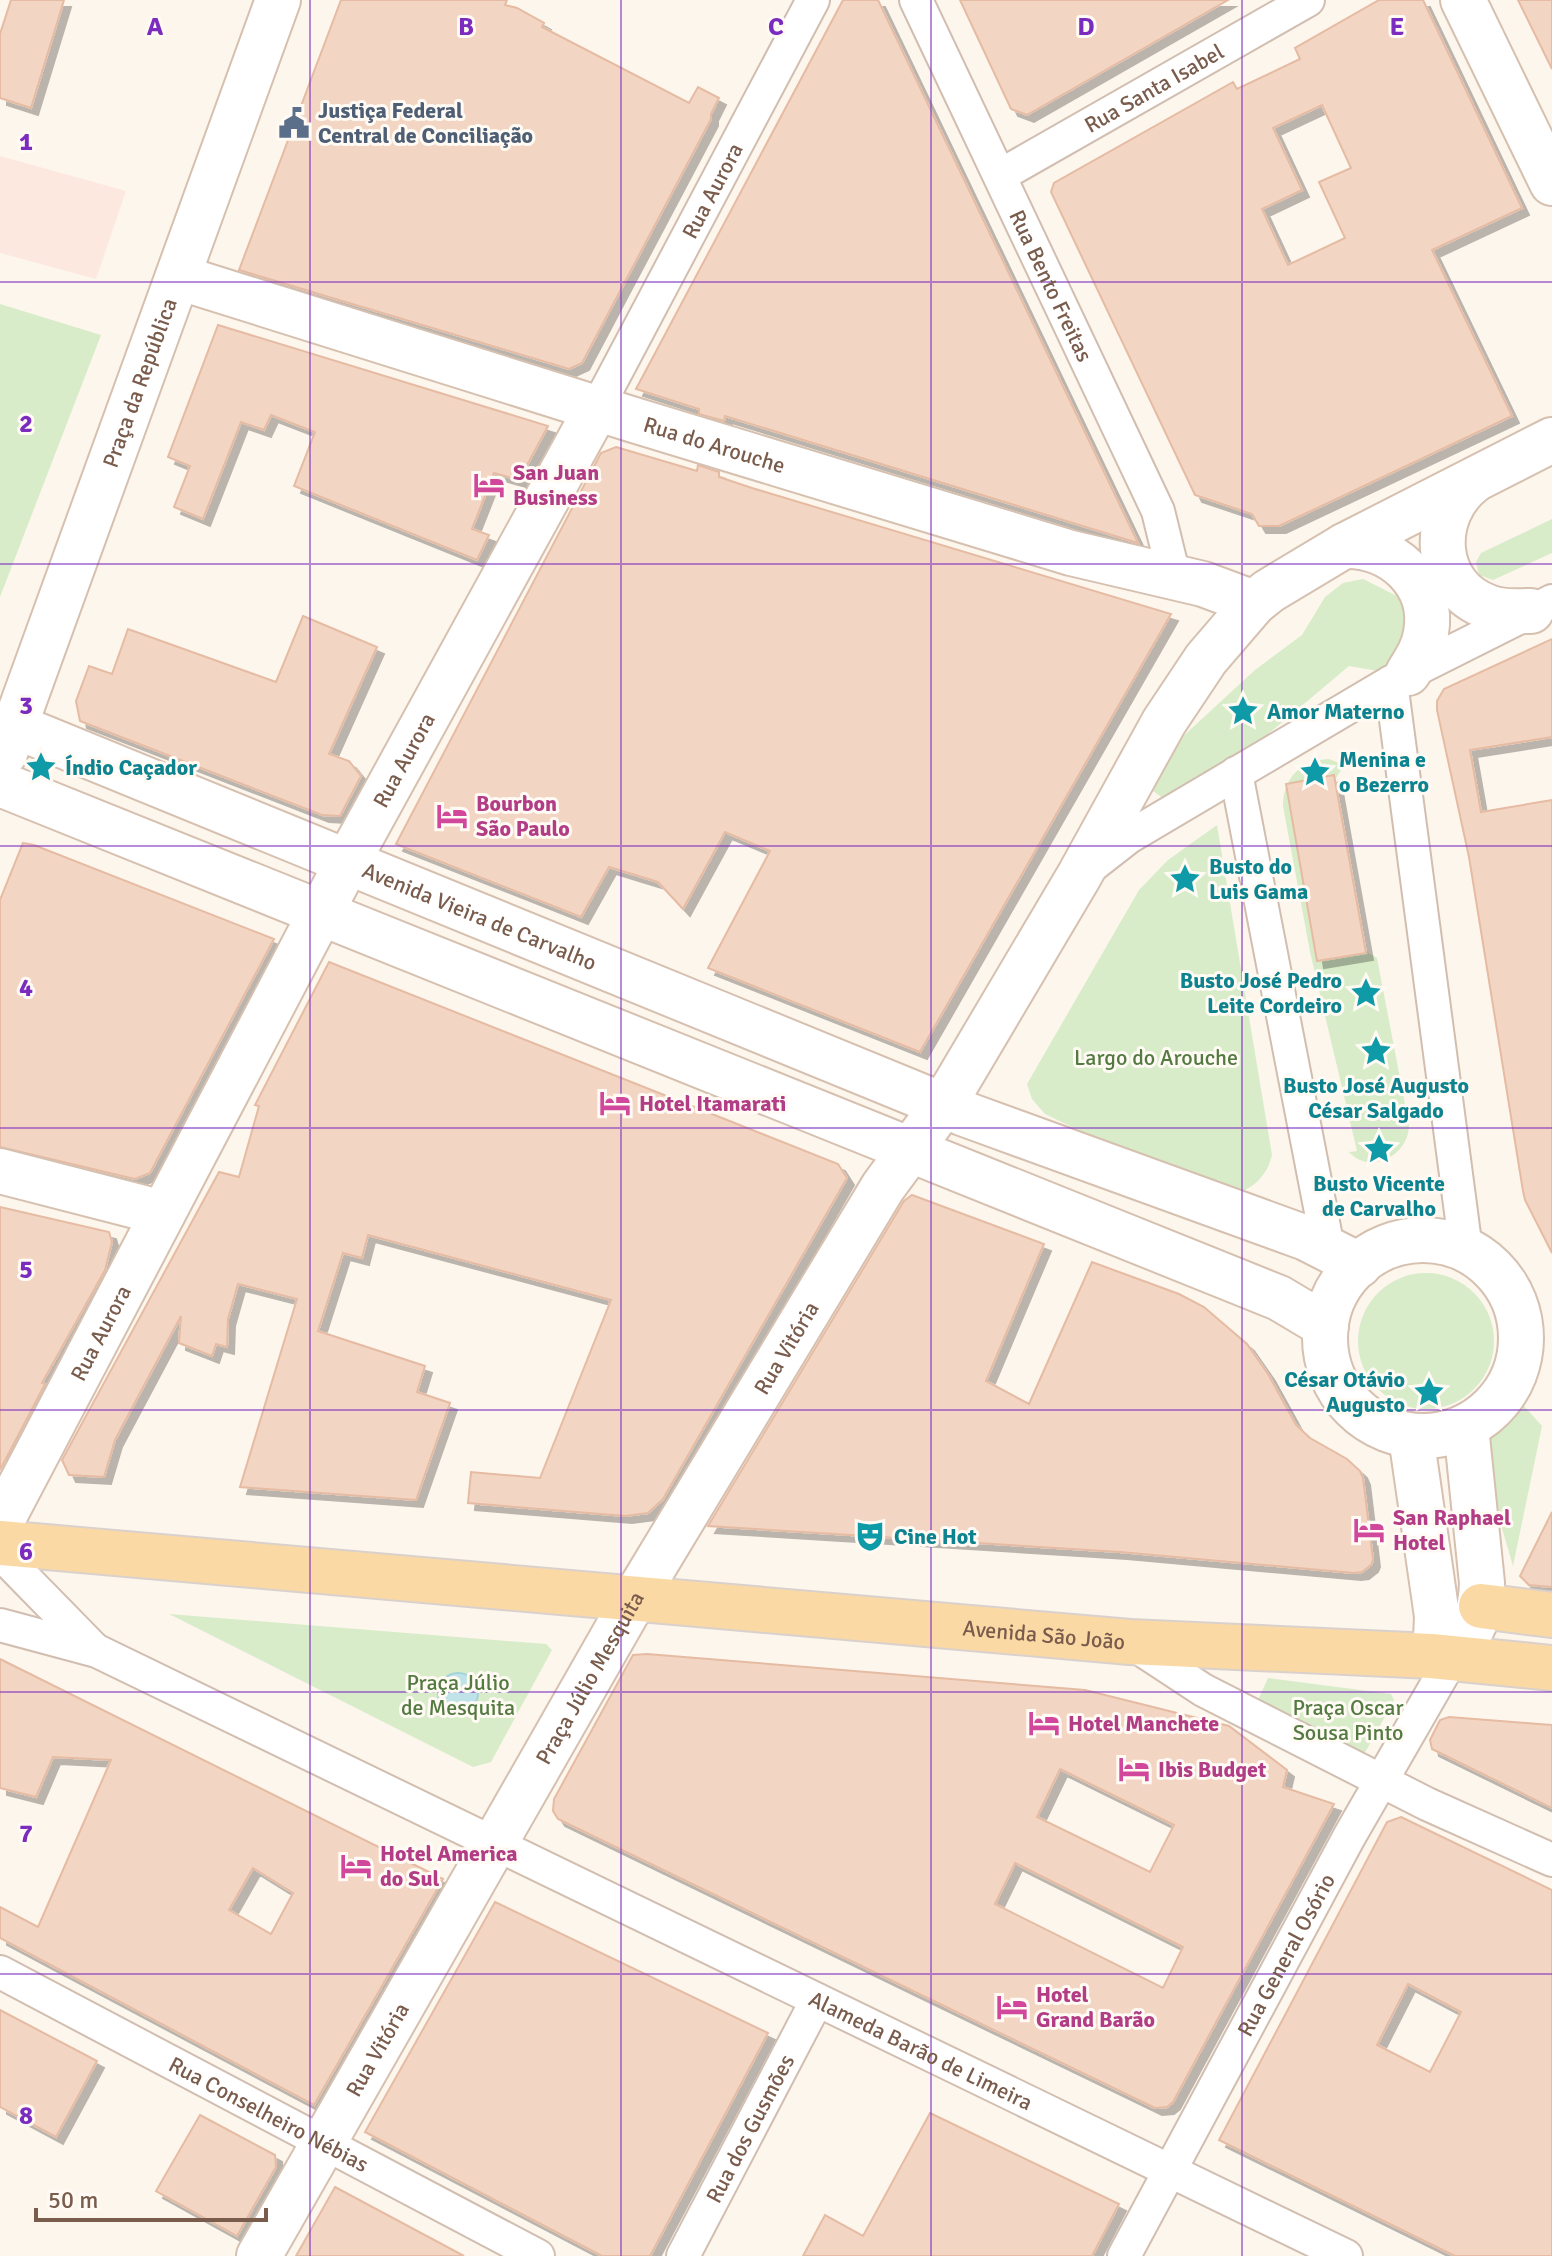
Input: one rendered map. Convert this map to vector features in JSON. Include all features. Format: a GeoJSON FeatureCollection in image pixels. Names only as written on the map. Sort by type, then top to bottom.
{"type":"FeatureCollection","features":[{"type":"Feature","properties":{"kind":"main road","name":"Praça Júlio Mesquita"},"geometry":{"type":"LineString","coordinates":[[0,1543],[635,1598]]}},
{"type":"Feature","properties":{"kind":"main road","name":"Avenida São João"},"geometry":{"type":"LineString","coordinates":[[635,1598],[674,1604],[1130,1642],[1442,1657],[1552,1668]]}},
{"type":"Feature","properties":{"kind":"main road"},"geometry":{"type":"LineString","coordinates":[[1481,1606],[1552,1615]]}},
{"type":"Feature","properties":{"kind":"main road","name":"Avenida São João"},"geometry":{"type":"LineString","coordinates":[[1442,1657],[1552,1648]]}},
{"type":"Feature","properties":{"kind":"street","name":"Praça da República"},"geometry":{"type":"LineString","coordinates":[[0,766],[278,0]]}},
{"type":"Feature","properties":{"kind":"street","name":"Rua Aurora"},"geometry":{"type":"LineString","coordinates":[[0,1524],[348,861],[597,408],[813,0]]}},
{"type":"Feature","properties":{"kind":"street","name":"Rua Bento Freitas"},"geometry":{"type":"LineString","coordinates":[[916,0],[1158,511],[1174,576]]}},
{"type":"Feature","properties":{"kind":"street","name":"Rua Santa Isabel"},"geometry":{"type":"LineString","coordinates":[[1001,175],[1308,0]]}},
{"type":"Feature","properties":{"kind":"street"},"geometry":{"type":"LineString","coordinates":[[1463,0],[1552,183]]}},
{"type":"Feature","properties":{"kind":"street","name":"Rua do Arouche"},"geometry":{"type":"LineString","coordinates":[[178,277],[1071,553],[1174,576],[1254,603]]}},
{"type":"Feature","properties":{"kind":"street"},"geometry":{"type":"LineString","coordinates":[[1236,773],[1343,1257],[1337,1293],[1326,1326],[1331,1372],[1356,1410],[1382,1427],[1411,1436],[1439,1435],[1466,1427],[1489,1411],[1506,1390],[1518,1365],[1521,1338],[1518,1311],[1506,1286],[1488,1265],[1466,1250],[1442,1242],[1403,1243],[1377,1252],[1343,1257],[944,1104],[1079,876],[1164,722],[1206,659],[1254,603],[1344,546],[1552,440]]}},
{"type":"Feature","properties":{"kind":"street"},"geometry":{"type":"LineString","coordinates":[[1475,479],[1461,490],[1446,513],[1441,539],[1445,564],[1459,587],[1480,604],[1505,611],[1542,606]]}},
{"type":"Feature","properties":{"kind":"street"},"geometry":{"type":"LineString","coordinates":[[1344,546],[1366,547],[1386,554],[1404,566],[1417,582],[1425,602],[1427,623],[1420,655],[1400,678],[1466,1250]]}},
{"type":"Feature","properties":{"kind":"street"},"geometry":{"type":"LineString","coordinates":[[1079,876],[1129,837],[1236,773],[1400,678],[1542,606]]}},
{"type":"Feature","properties":{"kind":"street","name":"Avenida Vieira de Carvalho"},"geometry":{"type":"LineString","coordinates":[[15,726],[944,1104]]}},
{"type":"Feature","properties":{"kind":"street"},"geometry":{"type":"LineString","coordinates":[[0,784],[1279,1298],[1326,1326]]}},
{"type":"Feature","properties":{"kind":"street"},"geometry":{"type":"LineString","coordinates":[[146,842],[166,786]]}},
{"type":"Feature","properties":{"kind":"street","name":"Rua Vitória"},"geometry":{"type":"LineString","coordinates":[[635,1598],[883,1187],[944,1104]]}},
{"type":"Feature","properties":{"kind":"street"},"geometry":{"type":"LineString","coordinates":[[0,1171],[163,1213]]}},
{"type":"Feature","properties":{"kind":"street"},"geometry":{"type":"LineString","coordinates":[[1411,1436],[1437,1616],[1436,1640],[1442,1657],[1472,1632],[1481,1606],[1482,1583],[1466,1427]]}},
{"type":"Feature","properties":{"kind":"street"},"geometry":{"type":"LineString","coordinates":[[0,1553],[97,1651]]}},
{"type":"Feature","properties":{"kind":"street","name":"Praça Júlio Mesquita"},"geometry":{"type":"LineString","coordinates":[[495,1844],[635,1598]]}},
{"type":"Feature","properties":{"kind":"street"},"geometry":{"type":"LineString","coordinates":[[0,1625],[97,1651],[495,1844]]}},
{"type":"Feature","properties":{"kind":"street"},"geometry":{"type":"LineString","coordinates":[[1130,1642],[1203,1690],[1427,1804],[1552,1860]]}},
{"type":"Feature","properties":{"kind":"street","name":"Rua General Osório"},"geometry":{"type":"LineString","coordinates":[[1124,2256],[1349,1837],[1383,1780],[1442,1657]]}},
{"type":"Feature","properties":{"kind":"street","name":"Rua Vitória"},"geometry":{"type":"LineString","coordinates":[[259,2256],[495,1844]]}},
{"type":"Feature","properties":{"kind":"street","name":"Alameda Barão de Limeira"},"geometry":{"type":"LineString","coordinates":[[495,1844],[1346,2256]]}},
{"type":"Feature","properties":{"kind":"street","name":"Rua Conselheiro Nébias"},"geometry":{"type":"LineString","coordinates":[[0,1972],[538,2256]]}},
{"type":"Feature","properties":{"kind":"street","name":"Rua dos Gusmões"},"geometry":{"type":"LineString","coordinates":[[683,2256],[817,2000]]}},
{"type":"Feature","properties":{"kind":"shaded area"},"geometry":{"type":"Polygon","coordinates":[[[0,156],[126,191],[96,279],[0,253],[0,156]]]}},
{"type":"Feature","properties":{"kind":"green space"},"geometry":{"type":"Polygon","coordinates":[[[0,304],[101,335],[0,597],[0,304]]]}},
{"type":"Feature","properties":{"kind":"green space"},"geometry":{"type":"Polygon","coordinates":[[[1552,519],[1552,553],[1493,580],[1479,575],[1476,562],[1481,553],[1552,519]]]}},
{"type":"Feature","properties":{"kind":"green space"},"geometry":{"type":"Polygon","coordinates":[[[1363,579],[1403,599],[1410,654],[1378,671],[1349,666],[1267,735],[1172,800],[1163,798],[1146,786],[1179,740],[1255,670],[1302,635],[1325,597],[1343,583],[1363,579]]]}},
{"type":"Feature","properties":{"kind":"green space"},"geometry":{"type":"Polygon","coordinates":[[[1329,759],[1344,765],[1327,793],[1362,949],[1377,958],[1409,1125],[1403,1145],[1396,1153],[1378,1162],[1358,1159],[1349,1152],[1357,1151],[1310,952],[1283,806],[1286,787],[1296,772],[1310,763],[1329,759]]]}},
{"type":"Feature","properties":{"kind":"green space","name":"Largo do Arouche"},"geometry":{"type":"Polygon","coordinates":[[[1217,825],[1272,1155],[1265,1173],[1253,1185],[1219,1198],[1045,1114],[1032,1099],[1027,1084],[1139,890],[1168,860],[1217,825]]]}},
{"type":"Feature","properties":{"kind":"green space"},"geometry":{"type":"Polygon","coordinates":[[[1426,1273],[1452,1278],[1474,1293],[1489,1315],[1494,1341],[1489,1367],[1474,1389],[1452,1404],[1426,1409],[1400,1404],[1378,1389],[1363,1367],[1358,1341],[1363,1315],[1378,1293],[1400,1278],[1426,1273]]]}},
{"type":"Feature","properties":{"kind":"green space"},"geometry":{"type":"Polygon","coordinates":[[[1514,1395],[1542,1426],[1513,1566],[1475,1436],[1498,1417],[1514,1395]]]}},
{"type":"Feature","properties":{"kind":"green space","name":"Praça Júlio de Mesquita"},"geometry":{"type":"Polygon","coordinates":[[[169,1614],[546,1644],[552,1650],[491,1762],[473,1767],[169,1614]]]}},
{"type":"Feature","properties":{"kind":"green space","name":"Praça Oscar Sousa Pinto"},"geometry":{"type":"Polygon","coordinates":[[[1268,1678],[1391,1694],[1394,1700],[1366,1751],[1356,1758],[1254,1709],[1268,1678]]]}},
{"type":"Feature","properties":{"kind":"water"},"geometry":{"type":"Polygon","coordinates":[[[458,1673],[472,1679],[478,1693],[472,1707],[458,1713],[444,1707],[438,1693],[444,1679],[458,1673]]]}},
{"type":"Feature","properties":{"kind":"building"},"geometry":{"type":"Polygon","coordinates":[[[11,0],[64,0],[31,108],[0,98],[0,34],[11,0]]]}},
{"type":"Feature","properties":{"kind":"building"},"geometry":{"type":"Polygon","coordinates":[[[341,0],[507,0],[505,5],[544,23],[542,27],[689,103],[698,87],[719,98],[711,119],[582,363],[569,369],[239,270],[341,0]]]}},
{"type":"Feature","properties":{"kind":"building"},"geometry":{"type":"Polygon","coordinates":[[[843,0],[878,0],[1138,543],[725,416],[724,421],[699,414],[699,409],[636,389],[843,0]]]}},
{"type":"Feature","properties":{"kind":"building"},"geometry":{"type":"Polygon","coordinates":[[[960,0],[1228,0],[1027,115],[1011,109],[960,0]]]}},
{"type":"Feature","properties":{"kind":"building"},"geometry":{"type":"Polygon","coordinates":[[[1379,0],[1423,0],[1522,208],[1432,250],[1512,416],[1279,526],[1259,526],[1252,514],[1195,495],[1051,192],[1054,183],[1233,82],[1237,89],[1300,59],[1295,48],[1379,0]],[[1322,105],[1273,128],[1302,190],[1262,209],[1288,265],[1345,238],[1319,182],[1351,168],[1322,105]]]}},
{"type":"Feature","properties":{"kind":"building"},"geometry":{"type":"Polygon","coordinates":[[[1518,0],[1552,0],[1552,69],[1518,0]]]}},
{"type":"Feature","properties":{"kind":"building"},"geometry":{"type":"Polygon","coordinates":[[[218,325],[548,426],[519,480],[494,473],[472,529],[489,535],[477,560],[294,486],[315,432],[271,415],[264,430],[241,422],[203,519],[174,507],[190,466],[168,457],[218,325]]]}},
{"type":"Feature","properties":{"kind":"building"},"geometry":{"type":"Polygon","coordinates":[[[616,447],[697,471],[698,465],[719,472],[719,477],[752,488],[1171,614],[920,1052],[708,968],[770,851],[725,832],[683,909],[658,882],[609,867],[581,917],[396,844],[601,453],[616,447]]]}},
{"type":"Feature","properties":{"kind":"building"},"geometry":{"type":"Polygon","coordinates":[[[303,616],[377,647],[329,754],[349,761],[361,776],[340,816],[322,815],[80,721],[76,701],[89,666],[112,674],[128,629],[276,682],[303,616]]]}},
{"type":"Feature","properties":{"kind":"building"},"geometry":{"type":"Polygon","coordinates":[[[1552,639],[1552,737],[1470,750],[1481,812],[1552,800],[1552,1253],[1523,1191],[1469,857],[1437,701],[1444,689],[1552,639]]]}},
{"type":"Feature","properties":{"kind":"building"},"geometry":{"type":"Polygon","coordinates":[[[1334,775],[1366,953],[1317,961],[1286,784],[1334,775]]]}},
{"type":"Feature","properties":{"kind":"building"},"geometry":{"type":"Polygon","coordinates":[[[23,843],[274,939],[150,1173],[135,1179],[0,1147],[0,900],[23,843]]]}},
{"type":"Feature","properties":{"kind":"building"},"geometry":{"type":"Polygon","coordinates":[[[329,962],[838,1164],[847,1178],[663,1499],[648,1513],[625,1516],[468,1503],[471,1472],[540,1478],[611,1300],[368,1235],[362,1258],[343,1253],[318,1331],[425,1366],[417,1392],[450,1403],[416,1500],[240,1487],[297,1299],[238,1284],[228,1319],[227,1347],[216,1344],[212,1356],[179,1343],[181,1316],[115,1440],[104,1477],[69,1475],[62,1460],[219,1172],[239,1177],[259,1106],[255,1105],[329,962]]]}},
{"type":"Feature","properties":{"kind":"building"},"geometry":{"type":"Polygon","coordinates":[[[912,1195],[1044,1244],[986,1381],[1029,1404],[1092,1262],[1179,1294],[1204,1307],[1247,1344],[1268,1374],[1296,1425],[1360,1471],[1373,1560],[1371,1565],[1362,1572],[1354,1573],[1120,1552],[708,1526],[904,1201],[912,1195]]]}},
{"type":"Feature","properties":{"kind":"building"},"geometry":{"type":"Polygon","coordinates":[[[0,1207],[109,1232],[112,1242],[105,1270],[42,1383],[45,1384],[0,1470],[0,1207]]]}},
{"type":"Feature","properties":{"kind":"building"},"geometry":{"type":"Polygon","coordinates":[[[1552,1512],[1552,1587],[1529,1585],[1520,1576],[1552,1512]]]}},
{"type":"Feature","properties":{"kind":"building"},"geometry":{"type":"Polygon","coordinates":[[[633,1655],[1085,1690],[1229,1726],[1287,1770],[1283,1787],[1334,1804],[1173,2102],[1167,2107],[1155,2108],[558,1819],[553,1811],[554,1799],[633,1655]],[[1060,1769],[1037,1817],[1150,1872],[1174,1825],[1060,1769]],[[1015,1863],[995,1904],[1163,1988],[1183,1947],[1015,1863]]]}},
{"type":"Feature","properties":{"kind":"building"},"geometry":{"type":"Polygon","coordinates":[[[0,1659],[443,1879],[314,2105],[0,1938],[0,1907],[38,1927],[111,1760],[53,1757],[36,1797],[0,1788],[0,1659]],[[253,1868],[229,1910],[271,1934],[293,1893],[253,1868]]]}},
{"type":"Feature","properties":{"kind":"building"},"geometry":{"type":"Polygon","coordinates":[[[1449,1717],[1552,1725],[1552,1808],[1432,1749],[1430,1740],[1440,1720],[1449,1717]]]}},
{"type":"Feature","properties":{"kind":"building"},"geometry":{"type":"Polygon","coordinates":[[[1401,1817],[1552,1890],[1552,2256],[1455,2256],[1219,2140],[1387,1822],[1401,1817]],[[1408,1984],[1377,2045],[1430,2072],[1461,2012],[1408,1984]]]}},
{"type":"Feature","properties":{"kind":"building"},"geometry":{"type":"Polygon","coordinates":[[[495,1902],[768,2033],[650,2256],[602,2256],[365,2132],[495,1902]]]}},
{"type":"Feature","properties":{"kind":"building"},"geometry":{"type":"Polygon","coordinates":[[[0,2010],[97,2061],[56,2137],[0,2107],[0,2010]]]}},
{"type":"Feature","properties":{"kind":"building"},"geometry":{"type":"Polygon","coordinates":[[[930,2113],[1119,2204],[1092,2256],[803,2256],[825,2215],[863,2236],[930,2113]]]}},
{"type":"Feature","properties":{"kind":"building"},"geometry":{"type":"Polygon","coordinates":[[[200,2115],[275,2155],[276,2167],[237,2236],[156,2191],[200,2115]]]}},
{"type":"Feature","properties":{"kind":"building"},"geometry":{"type":"Polygon","coordinates":[[[335,2187],[464,2256],[296,2256],[335,2187]]]}},
{"type":"Feature","properties":{"kind":"place","name":"Justiça Federal Central de Conciliação"},"geometry":{"type":"Point","coordinates":[294,123]}},
{"type":"Feature","properties":{"kind":"place","name":"San Juan Business"},"geometry":{"type":"Point","coordinates":[489,485]}},
{"type":"Feature","properties":{"kind":"place","name":"Amor Materno"},"geometry":{"type":"Point","coordinates":[1243,711]}},
{"type":"Feature","properties":{"kind":"place","name":"Índio Caçador"},"geometry":{"type":"Point","coordinates":[41,767]}},
{"type":"Feature","properties":{"kind":"place","name":"Menina e o Bezerro"},"geometry":{"type":"Point","coordinates":[1315,772]}},
{"type":"Feature","properties":{"kind":"place","name":"Bourbon São Paulo"},"geometry":{"type":"Point","coordinates":[452,816]}},
{"type":"Feature","properties":{"kind":"place","name":"Busto do Luis Gama"},"geometry":{"type":"Point","coordinates":[1185,879]}},
{"type":"Feature","properties":{"kind":"place","name":"Busto José Pedro Leite Cordeiro"},"geometry":{"type":"Point","coordinates":[1366,993]}},
{"type":"Feature","properties":{"kind":"place","name":"Busto José Augusto César Salgado"},"geometry":{"type":"Point","coordinates":[1376,1051]}},
{"type":"Feature","properties":{"kind":"place","name":"Hotel Itamarati"},"geometry":{"type":"Point","coordinates":[615,1103]}},
{"type":"Feature","properties":{"kind":"place","name":"Busto Vicente de Carvalho"},"geometry":{"type":"Point","coordinates":[1379,1149]}},
{"type":"Feature","properties":{"kind":"place","name":"César Otávio Augusto"},"geometry":{"type":"Point","coordinates":[1429,1392]}},
{"type":"Feature","properties":{"kind":"place","name":"San Raphael Hotel"},"geometry":{"type":"Point","coordinates":[1369,1530]}},
{"type":"Feature","properties":{"kind":"place","name":"Cine Hot"},"geometry":{"type":"Point","coordinates":[870,1536]}},
{"type":"Feature","properties":{"kind":"place","name":"Hotel Manchete"},"geometry":{"type":"Point","coordinates":[1044,1723]}},
{"type":"Feature","properties":{"kind":"place","name":"Ibis Budget"},"geometry":{"type":"Point","coordinates":[1134,1769]}},
{"type":"Feature","properties":{"kind":"place","name":"Hotel America do Sul"},"geometry":{"type":"Point","coordinates":[356,1866]}},
{"type":"Feature","properties":{"kind":"place","name":"Hotel Grand Barão"},"geometry":{"type":"Point","coordinates":[1012,2007]}}]}
